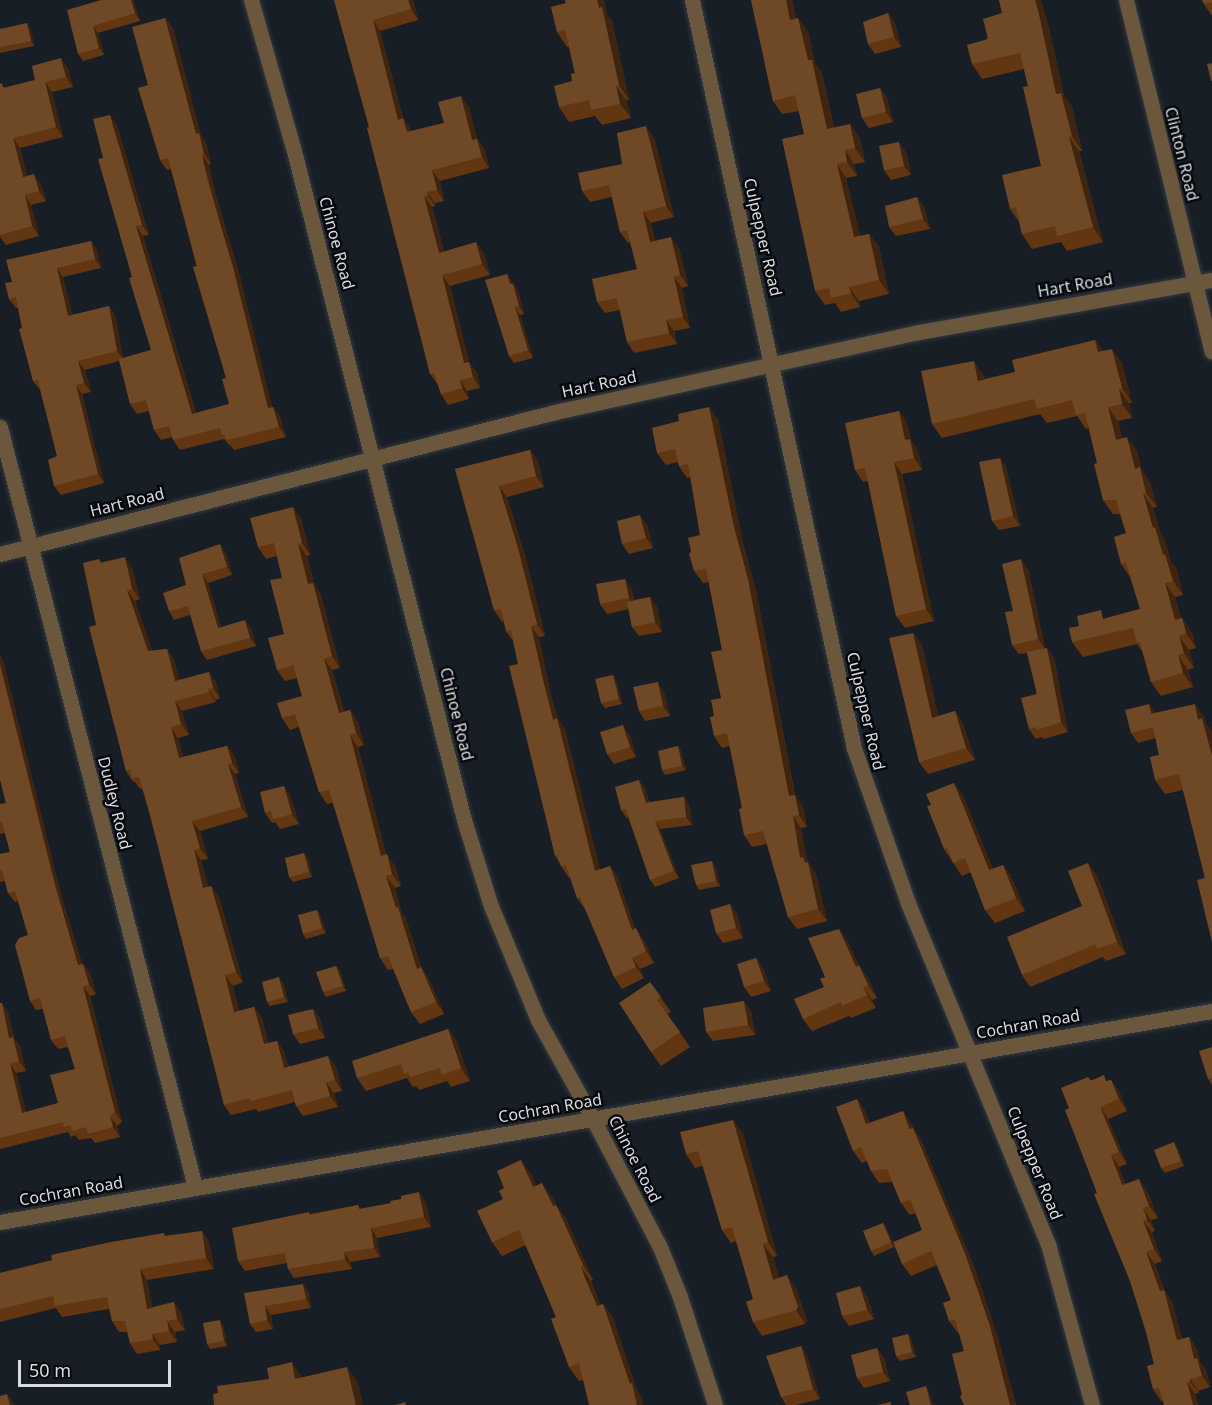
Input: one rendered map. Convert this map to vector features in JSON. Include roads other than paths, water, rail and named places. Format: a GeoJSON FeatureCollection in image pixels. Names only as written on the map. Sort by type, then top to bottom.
{"type":"FeatureCollection","features":[{"type":"Feature","properties":{"kind":"street","name":"Chinoe Road"},"geometry":{"type":"LineString","coordinates":[[251,0],[293,147],[465,820],[491,906],[538,1020],[660,1247],[680,1297],[715,1405]]}},
{"type":"Feature","properties":{"kind":"street","name":"Culpepper Road"},"geometry":{"type":"LineString","coordinates":[[692,0],[773,365],[854,748],[908,903],[1048,1244],[1092,1405]]}},
{"type":"Feature","properties":{"kind":"street","name":"Clinton Road"},"geometry":{"type":"LineString","coordinates":[[1126,0],[1212,351]]}},
{"type":"Feature","properties":{"kind":"street","name":"Hart Road"},"geometry":{"type":"LineString","coordinates":[[0,554],[555,412],[919,332],[1212,280]]}},
{"type":"Feature","properties":{"kind":"street","name":"Dudley Road"},"geometry":{"type":"LineString","coordinates":[[0,427],[195,1187]]}},
{"type":"Feature","properties":{"kind":"street","name":"Cochran Road"},"geometry":{"type":"LineString","coordinates":[[0,1222],[1212,1011]]}}]}
